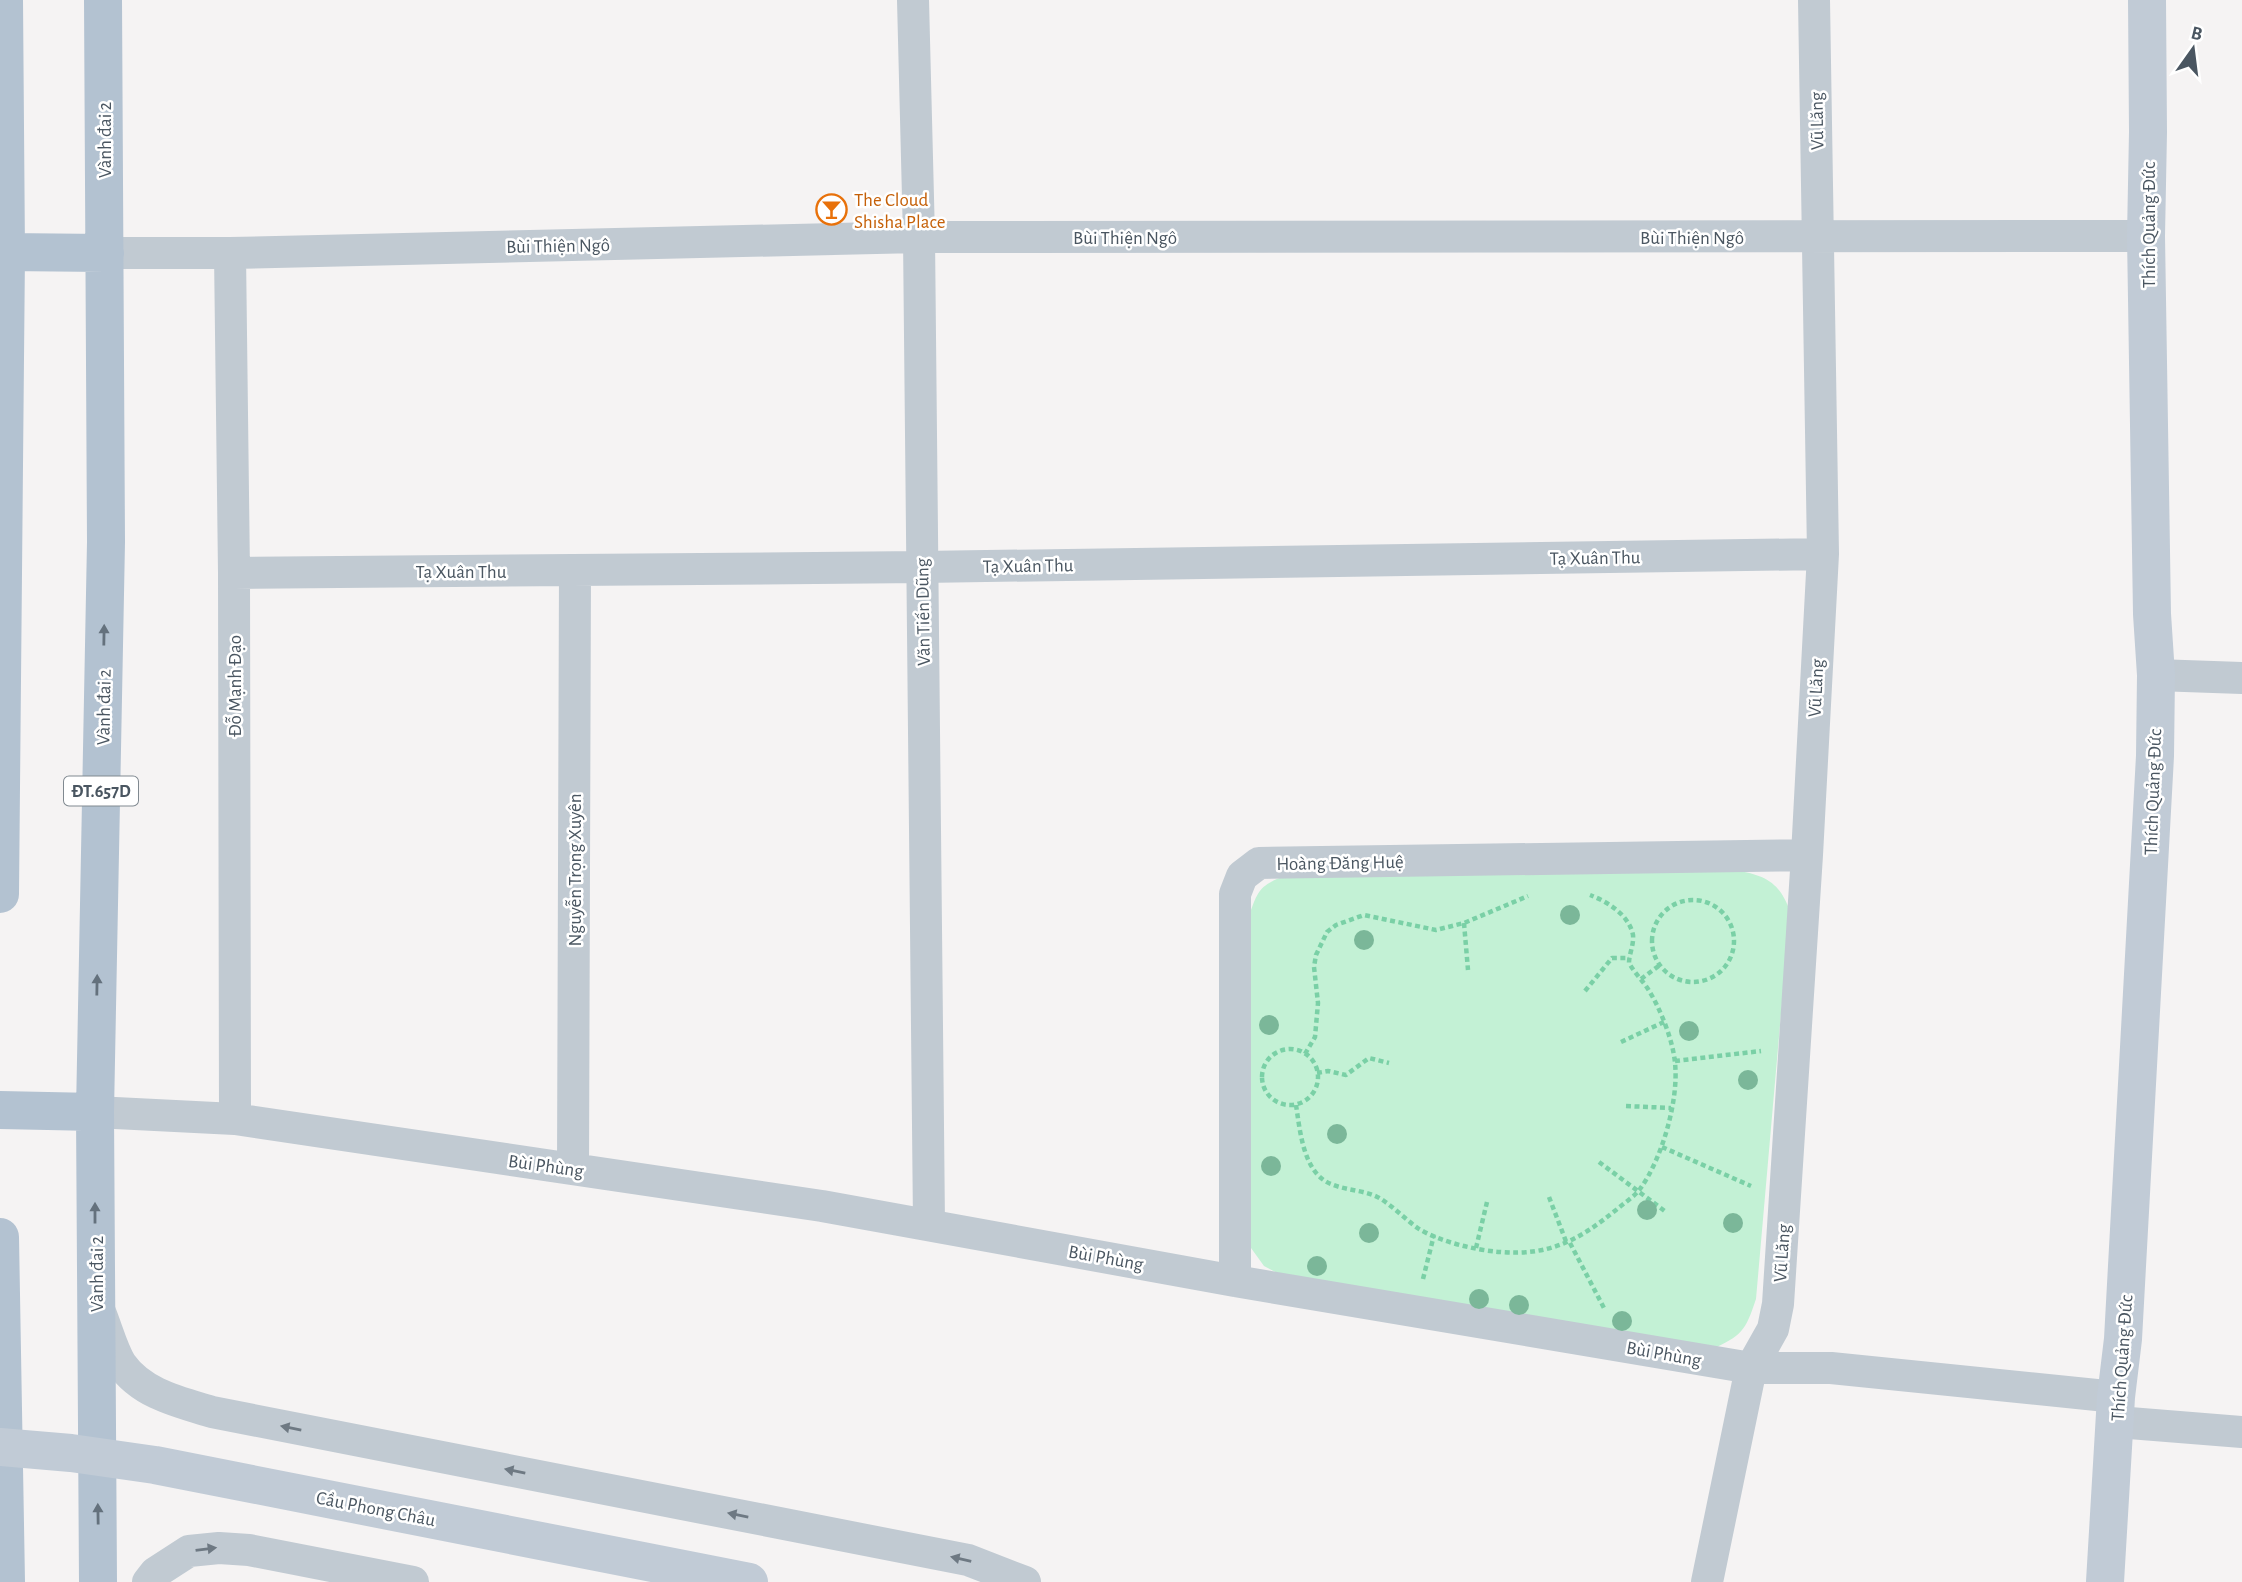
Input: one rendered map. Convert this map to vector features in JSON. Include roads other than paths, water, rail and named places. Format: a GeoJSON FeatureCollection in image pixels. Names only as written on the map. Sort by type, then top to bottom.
{"type":"FeatureCollection","features":[{"type":"Feature","properties":{"kind":"main road"},"geometry":{"type":"LineString","coordinates":[[0,894],[6,252],[4,0]]}},
{"type":"Feature","properties":{"kind":"main road","name":"Vành đai 2"},"geometry":{"type":"LineString","coordinates":[[99,1582],[95,1112],[106,542],[103,0]]}},
{"type":"Feature","properties":{"kind":"main road"},"geometry":{"type":"LineString","coordinates":[[6,252],[105,253]]}},
{"type":"Feature","properties":{"kind":"main road"},"geometry":{"type":"LineString","coordinates":[[0,1110],[95,1112]]}},
{"type":"Feature","properties":{"kind":"main road"},"geometry":{"type":"LineString","coordinates":[[0,1237],[6,1582]]}},
{"type":"Feature","properties":{"kind":"street","name":"Văn Tiến Dũng"},"geometry":{"type":"LineString","coordinates":[[913,0],[919,237],[929,1224]]}},
{"type":"Feature","properties":{"kind":"street","name":"Vũ Lăng"},"geometry":{"type":"LineString","coordinates":[[1707,1582],[1751,1368],[1773,1329],[1778,1304],[1823,554],[1814,0]]}},
{"type":"Feature","properties":{"kind":"street","name":"Thích Quảng Đức"},"geometry":{"type":"LineString","coordinates":[[2105,1582],[2124,1325],[2155,756],[2146,236],[2147,0]]}},
{"type":"Feature","properties":{"kind":"street","name":"Bùi Thiện Ngô"},"geometry":{"type":"LineString","coordinates":[[105,253],[230,253],[919,237],[2146,236]]}},
{"type":"Feature","properties":{"kind":"street","name":"Đỗ Mạnh Đạo"},"geometry":{"type":"LineString","coordinates":[[230,253],[234,573],[235,1119]]}},
{"type":"Feature","properties":{"kind":"street","name":"Tạ Xuân Thu"},"geometry":{"type":"LineString","coordinates":[[234,573],[922,567],[1823,554]]}},
{"type":"Feature","properties":{"kind":"street","name":"Nguyễn Trọng Xuyên"},"geometry":{"type":"LineString","coordinates":[[573,1169],[575,570]]}},
{"type":"Feature","properties":{"kind":"street"},"geometry":{"type":"LineString","coordinates":[[2155,676],[2242,678]]}},
{"type":"Feature","properties":{"kind":"street","name":"Hoàng Đăng Huệ"},"geometry":{"type":"LineString","coordinates":[[1235,1281],[1235,894],[1242,876],[1259,863],[1807,855]]}},
{"type":"Feature","properties":{"kind":"street","name":"Bùi Phùng"},"geometry":{"type":"LineString","coordinates":[[95,1112],[235,1119],[573,1169],[929,1224],[1235,1281],[1751,1368],[1830,1368],[2117,1409],[2242,1432]]}},
{"type":"Feature","properties":{"kind":"street"},"geometry":{"type":"LineString","coordinates":[[96,1302],[120,1362],[136,1382],[164,1397],[212,1412],[968,1560],[1025,1582]]}},
{"type":"Feature","properties":{"kind":"street","name":"Cầu Phong Châu"},"geometry":{"type":"LineString","coordinates":[[0,1447],[71,1453],[155,1465],[749,1582]]}},
{"type":"Feature","properties":{"kind":"street"},"geometry":{"type":"LineString","coordinates":[[148,1582],[155,1573],[189,1551],[219,1548],[249,1550],[413,1582]]}},
{"type":"Feature","properties":{"kind":"place","name":"The Cloud Shisha Place"},"geometry":{"type":"Point","coordinates":[831,210]}}]}
